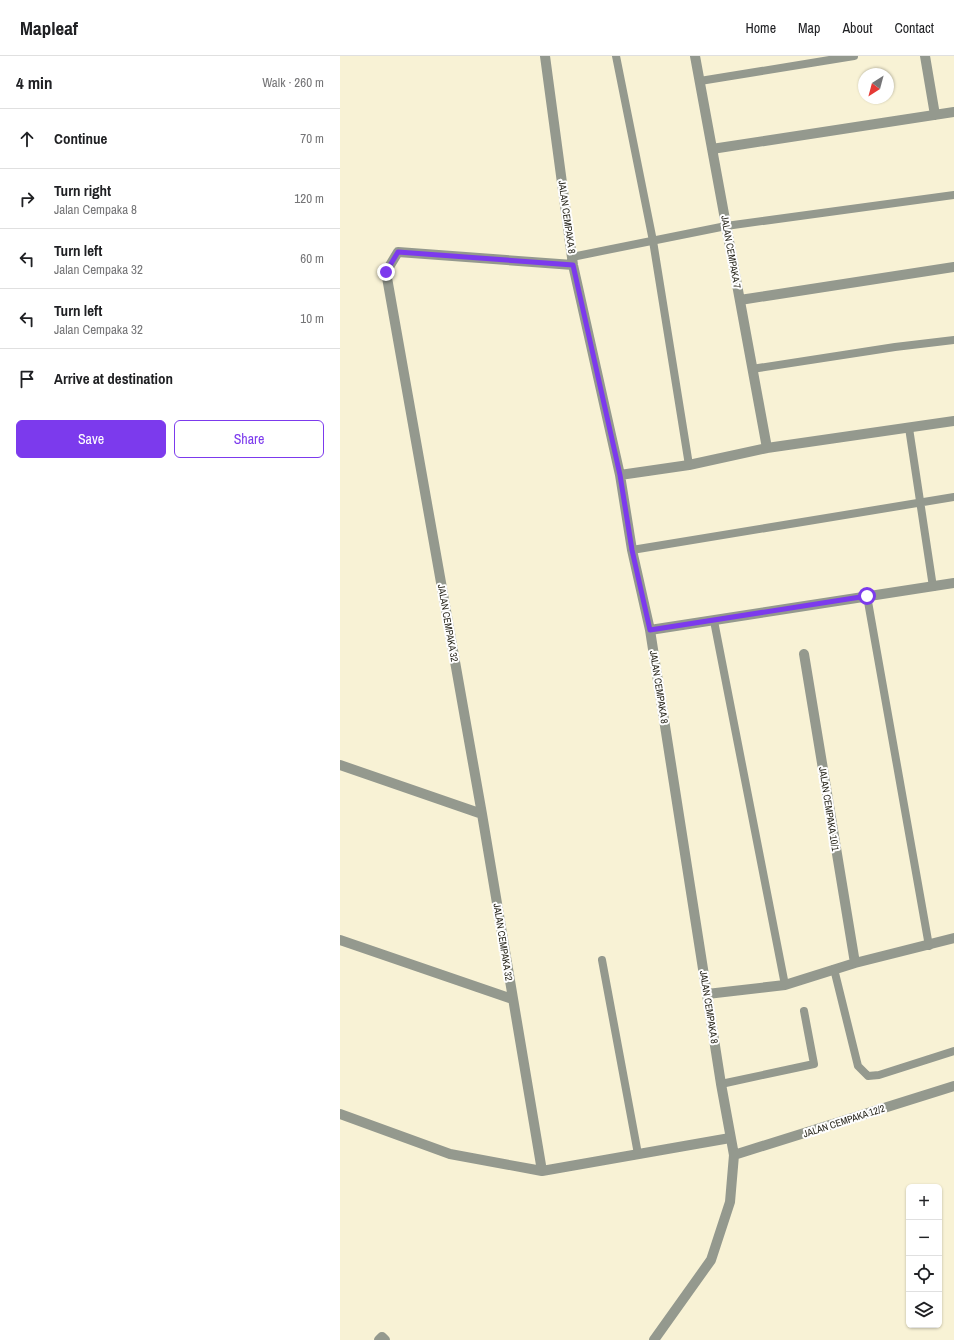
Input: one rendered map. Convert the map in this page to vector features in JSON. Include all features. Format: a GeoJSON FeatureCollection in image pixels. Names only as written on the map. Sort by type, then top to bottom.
{"type":"FeatureCollection","features":[{"type":"Feature","properties":{"kind":"street","name":"JALAN CEMPAKA 8"},"geometry":{"type":"LineString","coordinates":[[545,56],[573,261],[620,475],[632,550],[650,630],[721,1084],[734,1155],[730,1202],[711,1260],[654,1340]]}},
{"type":"Feature","properties":{"kind":"street","name":"JALAN CEMPAKA 7"},"geometry":{"type":"LineString","coordinates":[[695,56],[767,448]]}},
{"type":"Feature","properties":{"kind":"street"},"geometry":{"type":"LineString","coordinates":[[925,56],[934,115]]}},
{"type":"Feature","properties":{"kind":"street"},"geometry":{"type":"LineString","coordinates":[[712,149],[954,112]]}},
{"type":"Feature","properties":{"kind":"street","name":"JALAN CEMPAKA 32"},"geometry":{"type":"LineString","coordinates":[[542,1171],[482,814],[386,272],[398,252],[573,261]]}},
{"type":"Feature","properties":{"kind":"street"},"geometry":{"type":"LineString","coordinates":[[740,300],[954,267]]}},
{"type":"Feature","properties":{"kind":"street"},"geometry":{"type":"LineString","coordinates":[[620,475],[689,465],[767,448],[954,422]]}},
{"type":"Feature","properties":{"kind":"street"},"geometry":{"type":"LineString","coordinates":[[650,630],[954,583]]}},
{"type":"Feature","properties":{"kind":"street","name":"JALAN CEMPAKA 10/1"},"geometry":{"type":"LineString","coordinates":[[804,654],[855,963]]}},
{"type":"Feature","properties":{"kind":"street"},"geometry":{"type":"LineString","coordinates":[[340,765],[482,814]]}},
{"type":"Feature","properties":{"kind":"street"},"geometry":{"type":"LineString","coordinates":[[708,994],[785,985],[855,963],[929,946],[954,938]]}},
{"type":"Feature","properties":{"kind":"street"},"geometry":{"type":"LineString","coordinates":[[340,940],[512,999]]}},
{"type":"Feature","properties":{"kind":"street","name":"JALAN CEMPAKA 12/2"},"geometry":{"type":"LineString","coordinates":[[734,1155],[954,1086]]}},
{"type":"Feature","properties":{"kind":"street"},"geometry":{"type":"LineString","coordinates":[[340,1114],[450,1154],[542,1171],[730,1138]]}},
{"type":"Feature","properties":{"kind":"street"},"geometry":{"type":"LineString","coordinates":[[379,1340],[382,1337],[385,1340]]}},
{"type":"Feature","properties":{"kind":"lane"},"geometry":{"type":"LineString","coordinates":[[616,56],[653,241],[689,465]]}},
{"type":"Feature","properties":{"kind":"lane"},"geometry":{"type":"LineString","coordinates":[[700,81],[854,56]]}},
{"type":"Feature","properties":{"kind":"lane"},"geometry":{"type":"LineString","coordinates":[[573,261],[653,241],[726,226],[954,195]]}},
{"type":"Feature","properties":{"kind":"lane"},"geometry":{"type":"LineString","coordinates":[[752,369],[895,347],[954,340]]}},
{"type":"Feature","properties":{"kind":"lane"},"geometry":{"type":"LineString","coordinates":[[909,428],[933,586]]}},
{"type":"Feature","properties":{"kind":"lane"},"geometry":{"type":"LineString","coordinates":[[632,550],[954,497]]}},
{"type":"Feature","properties":{"kind":"lane"},"geometry":{"type":"LineString","coordinates":[[867,596],[929,946]]}},
{"type":"Feature","properties":{"kind":"lane"},"geometry":{"type":"LineString","coordinates":[[714,620],[785,985]]}},
{"type":"Feature","properties":{"kind":"lane"},"geometry":{"type":"LineString","coordinates":[[602,960],[638,1154]]}},
{"type":"Feature","properties":{"kind":"lane"},"geometry":{"type":"LineString","coordinates":[[834,969],[858,1066],[868,1076],[879,1075],[954,1051]]}},
{"type":"Feature","properties":{"kind":"lane"},"geometry":{"type":"LineString","coordinates":[[721,1084],[814,1064],[804,1011]]}},
{"type":"Feature","properties":{"kind":"route"},"geometry":{"type":"LineString","coordinates":[[386,272],[398,252],[573,265],[620,475],[632,550],[650,630],[867,596]]}}]}
